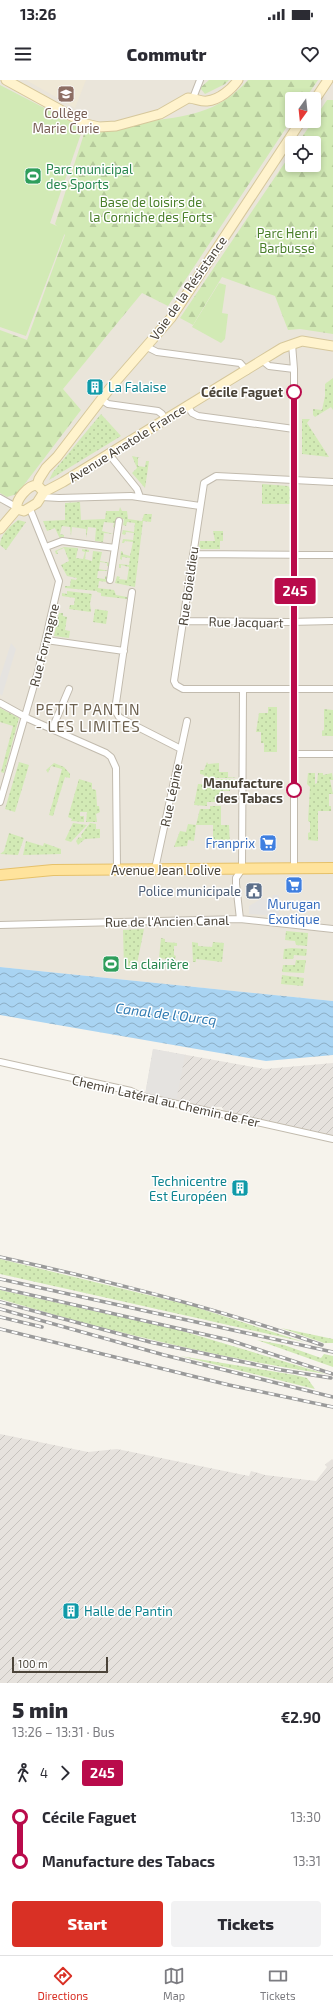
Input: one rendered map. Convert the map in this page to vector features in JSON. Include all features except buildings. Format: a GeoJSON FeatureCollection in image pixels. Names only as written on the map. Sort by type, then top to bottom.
{"type":"FeatureCollection","features":[{"type":"Feature","properties":{"kind":"main road"},"geometry":{"type":"LineString","coordinates":[[0,868],[31,867],[53,870]]}},
{"type":"Feature","properties":{"kind":"main road","name":"Avenue Jean Lolive"},"geometry":{"type":"LineString","coordinates":[[0,875],[53,870],[333,868]]}},
{"type":"Feature","properties":{"kind":"street"},"geometry":{"type":"LineString","coordinates":[[6,80],[93,127],[116,126],[156,115],[168,110],[183,99],[193,98],[206,101],[211,100],[229,90],[238,80]]}},
{"type":"Feature","properties":{"kind":"street"},"geometry":{"type":"LineString","coordinates":[[193,98],[200,80]]}},
{"type":"Feature","properties":{"kind":"street"},"geometry":{"type":"LineString","coordinates":[[320,92],[328,80]]}},
{"type":"Feature","properties":{"kind":"street","name":"Voie de la Résistance"},"geometry":{"type":"LineString","coordinates":[[41,491],[42,473],[57,457],[101,399],[171,318],[296,128]]}},
{"type":"Feature","properties":{"kind":"street"},"geometry":{"type":"LineString","coordinates":[[294,868],[295,622],[294,369],[292,344],[308,342],[333,346]]}},
{"type":"Feature","properties":{"kind":"street","name":"Avenue Anatole France"},"geometry":{"type":"LineString","coordinates":[[41,491],[63,482],[187,405],[292,344]]}},
{"type":"Feature","properties":{"kind":"street"},"geometry":{"type":"LineString","coordinates":[[147,347],[157,352],[240,363],[247,371]]}},
{"type":"Feature","properties":{"kind":"street"},"geometry":{"type":"LineString","coordinates":[[262,361],[269,366],[294,369]]}},
{"type":"Feature","properties":{"kind":"street"},"geometry":{"type":"LineString","coordinates":[[101,399],[108,404],[158,411],[165,419]]}},
{"type":"Feature","properties":{"kind":"street"},"geometry":{"type":"LineString","coordinates":[[187,405],[192,413],[198,416],[294,429]]}},
{"type":"Feature","properties":{"kind":"street"},"geometry":{"type":"LineString","coordinates":[[108,453],[137,489],[140,497]]}},
{"type":"Feature","properties":{"kind":"street","name":"Rue Boieldieu"},"geometry":{"type":"LineString","coordinates":[[243,689],[183,689],[176,685],[175,677],[203,487],[204,484],[216,476],[294,481]]}},
{"type":"Feature","properties":{"kind":"street"},"geometry":{"type":"LineString","coordinates":[[294,481],[333,482]]}},
{"type":"Feature","properties":{"kind":"street"},"geometry":{"type":"LineString","coordinates":[[0,529],[17,508],[29,487],[41,491],[50,498],[114,495],[140,497],[200,506]]}},
{"type":"Feature","properties":{"kind":"street"},"geometry":{"type":"LineString","coordinates":[[0,498],[24,511],[30,509],[41,491]]}},
{"type":"Feature","properties":{"kind":"street"},"geometry":{"type":"LineString","coordinates":[[30,509],[46,547],[62,541],[115,548]]}},
{"type":"Feature","properties":{"kind":"street"},"geometry":{"type":"LineString","coordinates":[[110,580],[119,521]]}},
{"type":"Feature","properties":{"kind":"street","name":"Rue Formagne"},"geometry":{"type":"LineString","coordinates":[[0,802],[46,640],[59,580],[46,547]]}},
{"type":"Feature","properties":{"kind":"street"},"geometry":{"type":"LineString","coordinates":[[193,554],[333,555]]}},
{"type":"Feature","properties":{"kind":"street","name":"Rue Lépine"},"geometry":{"type":"LineString","coordinates":[[132,592],[116,713],[124,720],[181,749],[155,869]]}},
{"type":"Feature","properties":{"kind":"street","name":"Rue Jacquart"},"geometry":{"type":"LineString","coordinates":[[183,621],[333,621]]}},
{"type":"Feature","properties":{"kind":"street"},"geometry":{"type":"LineString","coordinates":[[46,640],[124,651]]}},
{"type":"Feature","properties":{"kind":"street"},"geometry":{"type":"LineString","coordinates":[[52,729],[69,689]]}},
{"type":"Feature","properties":{"kind":"street"},"geometry":{"type":"LineString","coordinates":[[240,919],[236,878],[242,869],[243,689],[333,689]]}},
{"type":"Feature","properties":{"kind":"street"},"geometry":{"type":"LineString","coordinates":[[0,704],[24,717],[106,753],[111,758],[115,764],[117,870]]}},
{"type":"Feature","properties":{"kind":"street"},"geometry":{"type":"LineString","coordinates":[[181,749],[187,721]]}},
{"type":"Feature","properties":{"kind":"street"},"geometry":{"type":"LineString","coordinates":[[294,754],[333,754]]}},
{"type":"Feature","properties":{"kind":"street","name":"Rue de l'Ancien Canal"},"geometry":{"type":"LineString","coordinates":[[0,925],[240,919],[333,929]]}},
{"type":"Feature","properties":{"kind":"street","name":"Chemin Latéral au Chemin de Fer"},"geometry":{"type":"LineString","coordinates":[[0,1062],[131,1091],[141,1096],[333,1139]]}},
{"type":"Feature","properties":{"kind":"shaded area"},"geometry":{"type":"Polygon","coordinates":[[[0,80],[333,80],[333,1001],[0,967],[0,80]]]}},
{"type":"Feature","properties":{"kind":"shaded area","name":"Collège Marie Curie"},"geometry":{"type":"Polygon","coordinates":[[[26,80],[86,80],[75,108],[26,80]]]}},
{"type":"Feature","properties":{"kind":"shaded area"},"geometry":{"type":"Polygon","coordinates":[[[11,643],[16,649],[2,696],[0,694],[0,678],[11,643]]]}},
{"type":"Feature","properties":{"kind":"shaded area"},"geometry":{"type":"Polygon","coordinates":[[[273,895],[279,895],[279,916],[249,914],[249,906],[261,899],[272,898],[273,895]]]}},
{"type":"Feature","properties":{"kind":"shaded area"},"geometry":{"type":"Polygon","coordinates":[[[153,1049],[265,1069],[333,1063],[333,1137],[235,1115],[224,1111],[222,1107],[201,1107],[145,1095],[153,1049]]]}},
{"type":"Feature","properties":{"kind":"shaded area"},"geometry":{"type":"Polygon","coordinates":[[[153,1049],[185,1055],[176,1102],[145,1095],[153,1049]]]}},
{"type":"Feature","properties":{"kind":"shaded area"},"geometry":{"type":"Polygon","coordinates":[[[0,1434],[88,1452],[117,1449],[249,1476],[251,1471],[265,1475],[316,1481],[327,1467],[325,1465],[332,1459],[333,1683],[0,1683],[0,1434]]]}},
{"type":"Feature","properties":{"kind":"green space"},"geometry":{"type":"Polygon","coordinates":[[[209,80],[229,80],[225,84],[205,94],[200,88],[209,80]]]}},
{"type":"Feature","properties":{"kind":"green space","name":"Base de loisirs de la Corniche des Forts"},"geometry":{"type":"Polygon","coordinates":[[[248,80],[318,80],[310,92],[285,92],[286,128],[168,306],[142,293],[63,389],[81,410],[17,494],[7,497],[0,493],[0,330],[27,340],[65,235],[55,224],[84,134],[200,112],[213,107],[237,91],[248,80]]]}},
{"type":"Feature","properties":{"kind":"green space","name":"Parc municipal des Sports"},"geometry":{"type":"Polygon","coordinates":[[[0,85],[83,128],[50,223],[66,230],[26,336],[0,327],[0,85]]]}},
{"type":"Feature","properties":{"kind":"green space","name":"Parc Henri Barbusse"},"geometry":{"type":"Polygon","coordinates":[[[327,100],[333,100],[333,334],[300,329],[288,330],[275,296],[222,277],[193,325],[180,318],[285,162],[285,172],[321,172],[321,136],[303,136],[308,128],[321,128],[321,109],[327,100]]]}},
{"type":"Feature","properties":{"kind":"green space"},"geometry":{"type":"Polygon","coordinates":[[[219,283],[226,285],[222,313],[228,314],[225,339],[221,343],[192,327],[219,283]]]}},
{"type":"Feature","properties":{"kind":"green space"},"geometry":{"type":"Polygon","coordinates":[[[333,378],[333,410],[331,407],[315,417],[313,415],[313,409],[322,410],[325,396],[325,384],[333,378]]]}},
{"type":"Feature","properties":{"kind":"green space"},"geometry":{"type":"Polygon","coordinates":[[[101,414],[121,436],[49,480],[53,472],[101,414]]]}},
{"type":"Feature","properties":{"kind":"green space"},"geometry":{"type":"Polygon","coordinates":[[[302,419],[310,419],[307,423],[329,457],[302,454],[302,419]]]}},
{"type":"Feature","properties":{"kind":"green space"},"geometry":{"type":"Polygon","coordinates":[[[132,456],[138,457],[138,466],[145,467],[146,461],[149,461],[145,488],[132,473],[137,468],[132,456]]]}},
{"type":"Feature","properties":{"kind":"green space"},"geometry":{"type":"Polygon","coordinates":[[[262,484],[288,486],[290,488],[290,504],[262,504],[262,484]]]}},
{"type":"Feature","properties":{"kind":"green space"},"geometry":{"type":"Polygon","coordinates":[[[80,502],[81,520],[105,519],[106,511],[119,511],[120,507],[122,511],[127,511],[128,519],[142,521],[144,514],[152,514],[151,522],[143,521],[135,587],[115,583],[117,576],[120,577],[119,579],[127,580],[129,567],[121,565],[121,568],[119,568],[119,564],[129,565],[130,558],[122,557],[122,560],[120,559],[121,551],[123,554],[130,556],[133,542],[125,541],[122,543],[123,539],[133,540],[134,533],[126,532],[125,535],[122,534],[123,530],[134,532],[135,523],[127,522],[126,526],[123,525],[124,519],[121,519],[121,516],[117,529],[113,527],[114,523],[104,522],[102,531],[114,534],[104,533],[103,542],[95,541],[96,528],[88,527],[86,538],[86,529],[72,527],[71,536],[70,527],[62,526],[60,534],[64,535],[64,538],[60,539],[55,528],[47,531],[43,521],[65,520],[65,503],[80,502]]]}},
{"type":"Feature","properties":{"kind":"green space"},"geometry":{"type":"Polygon","coordinates":[[[18,520],[26,522],[6,550],[0,545],[0,541],[9,528],[18,520]]]}},
{"type":"Feature","properties":{"kind":"green space"},"geometry":{"type":"Polygon","coordinates":[[[213,531],[223,531],[223,541],[220,541],[220,549],[201,549],[199,547],[200,541],[215,541],[213,531]]]}},
{"type":"Feature","properties":{"kind":"green space"},"geometry":{"type":"Polygon","coordinates":[[[64,547],[78,548],[76,558],[83,559],[85,552],[82,551],[82,549],[89,550],[89,552],[86,552],[85,559],[92,561],[93,551],[102,552],[100,561],[111,563],[111,567],[107,566],[107,563],[100,562],[99,569],[109,571],[98,571],[97,578],[105,579],[105,576],[109,577],[108,582],[99,581],[98,588],[114,590],[116,595],[127,597],[127,599],[101,596],[101,593],[97,591],[65,588],[65,586],[70,586],[71,579],[76,580],[77,578],[67,576],[61,565],[69,561],[64,548],[57,551],[58,554],[56,554],[55,551],[64,547]]]}},
{"type":"Feature","properties":{"kind":"green space"},"geometry":{"type":"Polygon","coordinates":[[[67,591],[92,594],[90,603],[91,612],[69,609],[70,605],[74,605],[75,598],[62,596],[62,593],[67,594],[67,591]]]}},
{"type":"Feature","properties":{"kind":"green space"},"geometry":{"type":"Polygon","coordinates":[[[95,609],[108,611],[106,624],[93,622],[95,609]]]}},
{"type":"Feature","properties":{"kind":"green space"},"geometry":{"type":"Polygon","coordinates":[[[59,613],[63,613],[63,616],[67,617],[65,630],[70,631],[69,638],[54,636],[59,613]]]}},
{"type":"Feature","properties":{"kind":"green space"},"geometry":{"type":"Polygon","coordinates":[[[268,707],[277,707],[277,752],[264,752],[264,743],[261,743],[261,732],[256,732],[259,713],[268,713],[268,707]]]}},
{"type":"Feature","properties":{"kind":"green space"},"geometry":{"type":"Polygon","coordinates":[[[0,708],[19,718],[4,773],[1,772],[13,726],[0,722],[0,708]]]}},
{"type":"Feature","properties":{"kind":"green space"},"geometry":{"type":"Polygon","coordinates":[[[324,709],[333,710],[333,736],[322,736],[322,731],[324,730],[324,709]]]}},
{"type":"Feature","properties":{"kind":"green space"},"geometry":{"type":"Polygon","coordinates":[[[19,762],[29,765],[15,812],[5,809],[19,762]]]}},
{"type":"Feature","properties":{"kind":"green space"},"geometry":{"type":"Polygon","coordinates":[[[207,762],[208,764],[219,763],[219,772],[228,772],[228,777],[238,778],[214,778],[203,783],[204,775],[200,774],[200,770],[204,770],[207,762]]]}},
{"type":"Feature","properties":{"kind":"green space"},"geometry":{"type":"Polygon","coordinates":[[[54,763],[64,767],[70,774],[70,778],[65,777],[53,816],[49,815],[62,769],[51,766],[48,773],[46,770],[54,763]]]}},
{"type":"Feature","properties":{"kind":"green space"},"geometry":{"type":"Polygon","coordinates":[[[308,773],[315,773],[315,784],[317,783],[318,773],[323,773],[323,775],[332,773],[333,780],[330,780],[333,794],[329,794],[329,806],[331,806],[331,811],[318,811],[318,841],[308,840],[308,833],[310,832],[310,822],[308,821],[310,787],[307,784],[308,773]]]}},
{"type":"Feature","properties":{"kind":"green space"},"geometry":{"type":"Polygon","coordinates":[[[79,779],[92,783],[92,789],[96,790],[97,806],[99,806],[100,812],[96,814],[97,822],[86,822],[87,812],[80,812],[80,816],[84,816],[84,822],[71,821],[72,819],[68,817],[79,779]]]}},
{"type":"Feature","properties":{"kind":"green space"},"geometry":{"type":"Polygon","coordinates":[[[213,779],[238,779],[232,780],[232,784],[224,784],[224,787],[230,787],[230,791],[220,791],[221,802],[207,802],[207,806],[194,805],[198,784],[203,784],[213,779]]]}},
{"type":"Feature","properties":{"kind":"green space"},"geometry":{"type":"Polygon","coordinates":[[[210,806],[221,806],[221,825],[229,825],[230,846],[227,846],[227,842],[224,842],[224,846],[213,846],[213,825],[196,825],[200,809],[210,809],[210,806]]]}},
{"type":"Feature","properties":{"kind":"green space"},"geometry":{"type":"Polygon","coordinates":[[[73,823],[87,825],[71,842],[65,840],[73,823]]]}},
{"type":"Feature","properties":{"kind":"green space"},"geometry":{"type":"Polygon","coordinates":[[[90,823],[96,824],[96,829],[100,829],[100,838],[85,839],[78,845],[76,841],[79,837],[82,838],[81,835],[90,823]]]}},
{"type":"Feature","properties":{"kind":"green space"},"geometry":{"type":"Polygon","coordinates":[[[188,824],[196,825],[194,841],[188,840],[187,846],[174,847],[180,831],[186,832],[188,824]]]}},
{"type":"Feature","properties":{"kind":"green space"},"geometry":{"type":"Polygon","coordinates":[[[9,833],[24,838],[18,855],[0,854],[4,851],[9,833]]]}},
{"type":"Feature","properties":{"kind":"green space"},"geometry":{"type":"Polygon","coordinates":[[[26,841],[43,846],[44,843],[61,849],[61,854],[23,855],[26,841]]]}},
{"type":"Feature","properties":{"kind":"green space"},"geometry":{"type":"Polygon","coordinates":[[[144,929],[136,969],[124,968],[123,930],[144,929]]]}},
{"type":"Feature","properties":{"kind":"green space"},"geometry":{"type":"Polygon","coordinates":[[[286,931],[308,933],[307,946],[296,945],[295,941],[285,940],[286,931]]]}},
{"type":"Feature","properties":{"kind":"green space"},"geometry":{"type":"Polygon","coordinates":[[[161,938],[165,939],[165,942],[177,943],[177,946],[174,946],[174,955],[176,956],[175,960],[159,958],[161,938]]]}},
{"type":"Feature","properties":{"kind":"green space"},"geometry":{"type":"Polygon","coordinates":[[[192,942],[198,943],[198,946],[212,947],[213,942],[224,943],[222,962],[196,959],[196,962],[193,962],[192,942]]]}},
{"type":"Feature","properties":{"kind":"green space"},"geometry":{"type":"Polygon","coordinates":[[[284,949],[307,949],[306,956],[294,955],[293,959],[283,959],[284,949]]]}},
{"type":"Feature","properties":{"kind":"green space"},"geometry":{"type":"Polygon","coordinates":[[[296,960],[306,960],[304,973],[282,972],[283,965],[295,965],[296,960]]]}},
{"type":"Feature","properties":{"kind":"green space"},"geometry":{"type":"Polygon","coordinates":[[[282,975],[304,978],[303,986],[281,984],[282,975]]]}},
{"type":"Feature","properties":{"kind":"green space"},"geometry":{"type":"Polygon","coordinates":[[[0,1259],[189,1305],[304,1342],[0,1274],[0,1259]]]}},
{"type":"Feature","properties":{"kind":"green space"},"geometry":{"type":"Polygon","coordinates":[[[0,1290],[179,1330],[326,1374],[243,1360],[80,1322],[0,1299],[0,1290]]]}},
{"type":"Feature","properties":{"kind":"green space"},"geometry":{"type":"Polygon","coordinates":[[[281,1328],[333,1339],[333,1343],[324,1343],[281,1328]]]}},
{"type":"Feature","properties":{"kind":"green space"},"geometry":{"type":"Polygon","coordinates":[[[257,1340],[284,1345],[321,1358],[324,1354],[333,1356],[333,1367],[257,1340]]]}},
{"type":"Feature","properties":{"kind":"green space"},"geometry":{"type":"Polygon","coordinates":[[[180,1356],[295,1375],[307,1378],[315,1389],[180,1356]]]}},
{"type":"Feature","properties":{"kind":"water","name":"Canal de l'Ourcq"},"geometry":{"type":"Polygon","coordinates":[[[0,967],[333,1001],[333,1055],[266,1061],[0,1015],[0,967]]]}},
{"type":"Feature","properties":{"kind":"railway"},"geometry":{"type":"LineString","coordinates":[[0,1257],[203,1307],[322,1345]]}},
{"type":"Feature","properties":{"kind":"railway"},"geometry":{"type":"LineString","coordinates":[[0,1279],[333,1352]]}},
{"type":"Feature","properties":{"kind":"railway"},"geometry":{"type":"LineString","coordinates":[[0,1288],[229,1340],[333,1374]]}},
{"type":"Feature","properties":{"kind":"railway"},"geometry":{"type":"LineString","coordinates":[[0,1302],[150,1342],[281,1370]]}},
{"type":"Feature","properties":{"kind":"railway"},"geometry":{"type":"LineString","coordinates":[[0,1309],[164,1355],[333,1397]]}},
{"type":"Feature","properties":{"kind":"railway"},"geometry":{"type":"LineString","coordinates":[[0,1317],[42,1327]]}},
{"type":"Feature","properties":{"kind":"railway"},"geometry":{"type":"LineString","coordinates":[[0,1329],[229,1385],[333,1407]]}},
{"type":"Feature","properties":{"kind":"railway"},"geometry":{"type":"LineString","coordinates":[[275,1369],[331,1378]]}},
{"type":"Feature","properties":{"kind":"bus line","name":"245"},"geometry":{"type":"LineString","coordinates":[[294,392],[294,554],[296,615],[294,790]]}},
{"type":"Feature","properties":{"kind":"place","name":"Collège Marie Curie"},"geometry":{"type":"Point","coordinates":[66,94]}},
{"type":"Feature","properties":{"kind":"place","name":"Parc municipal des Sports"},"geometry":{"type":"Point","coordinates":[33,176]}},
{"type":"Feature","properties":{"kind":"place","name":"La Falaise"},"geometry":{"type":"Point","coordinates":[95,387]}},
{"type":"Feature","properties":{"kind":"place","name":"Cécile Faguet"},"geometry":{"type":"Point","coordinates":[294,392]}},
{"type":"Feature","properties":{"kind":"place","name":"Manufacture des Tabacs"},"geometry":{"type":"Point","coordinates":[294,790]}},
{"type":"Feature","properties":{"kind":"place","name":"Franprix"},"geometry":{"type":"Point","coordinates":[268,843]}},
{"type":"Feature","properties":{"kind":"place","name":"Murugan Exotique"},"geometry":{"type":"Point","coordinates":[294,885]}},
{"type":"Feature","properties":{"kind":"place","name":"Police municipale"},"geometry":{"type":"Point","coordinates":[254,891]}},
{"type":"Feature","properties":{"kind":"place","name":"La clairière"},"geometry":{"type":"Point","coordinates":[111,964]}},
{"type":"Feature","properties":{"kind":"place","name":"Technicentre Est Européen"},"geometry":{"type":"Point","coordinates":[240,1188]}},
{"type":"Feature","properties":{"kind":"place","name":"Halle de Pantin"},"geometry":{"type":"Point","coordinates":[71,1611]}},
{"type":"Feature","properties":{"kind":"district","name":"PETIT PANTIN - LES LIMITES"},"geometry":{"type":"Point","coordinates":[88,718]}}]}
